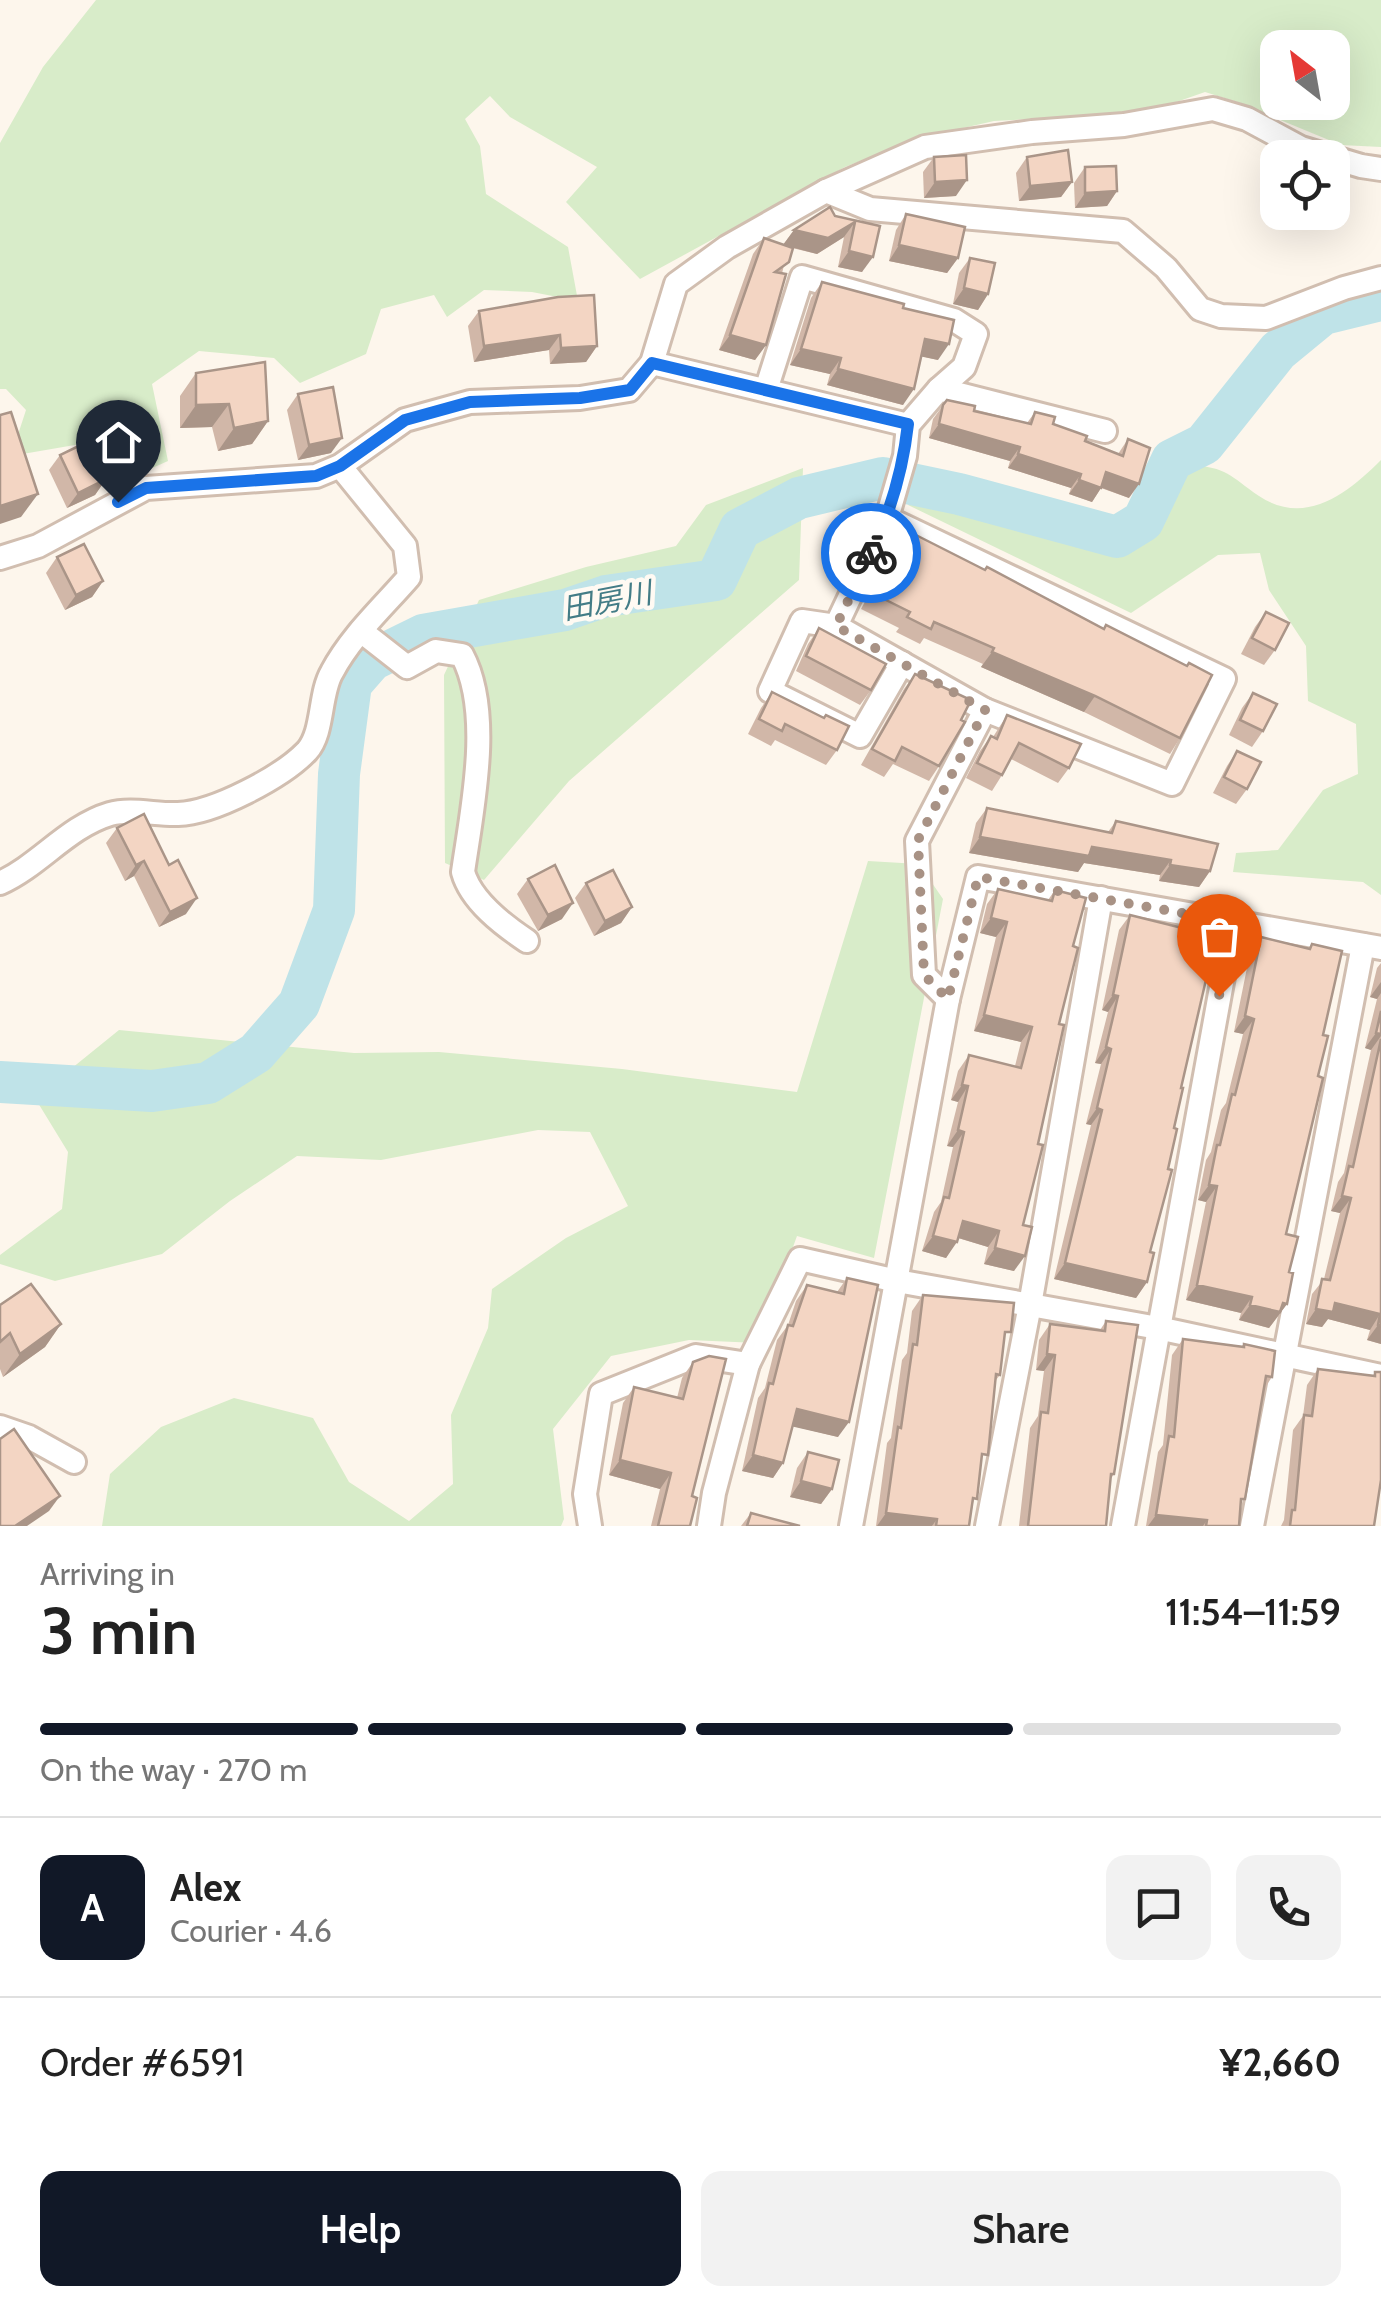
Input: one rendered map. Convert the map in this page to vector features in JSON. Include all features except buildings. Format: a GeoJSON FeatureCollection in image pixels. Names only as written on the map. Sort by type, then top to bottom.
{"type":"FeatureCollection","features":[{"type":"Feature","properties":{"kind":"street"},"geometry":{"type":"LineString","coordinates":[[0,558],[38,546],[146,488],[316,476],[340,466],[405,420],[470,402],[580,398],[630,390],[652,363],[676,284],[727,247],[826,191],[925,147],[1032,132],[1124,125],[1213,108],[1247,119],[1302,148],[1381,169]]}},
{"type":"Feature","properties":{"kind":"street"},"geometry":{"type":"LineString","coordinates":[[826,191],[870,209],[1123,231],[1166,268],[1200,309],[1221,316],[1266,318],[1381,278]]}},
{"type":"Feature","properties":{"kind":"street"},"geometry":{"type":"LineString","coordinates":[[766,390],[802,277],[954,320],[976,334],[964,367],[908,424],[904,456],[888,511],[836,626]]}},
{"type":"Feature","properties":{"kind":"street"},"geometry":{"type":"LineString","coordinates":[[652,363],[908,424]]}},
{"type":"Feature","properties":{"kind":"street"},"geometry":{"type":"LineString","coordinates":[[939,389],[1105,431]]}},
{"type":"Feature","properties":{"kind":"street"},"geometry":{"type":"LineString","coordinates":[[0,882],[20,873],[76,829],[113,813],[182,814],[236,796],[277,776],[310,748],[330,674],[366,635],[409,577],[405,546],[340,466]]}},
{"type":"Feature","properties":{"kind":"street"},"geometry":{"type":"LineString","coordinates":[[888,511],[1224,679],[1172,784],[985,710],[902,663],[836,626],[802,620],[770,691],[860,736],[902,663]]}},
{"type":"Feature","properties":{"kind":"street"},"geometry":{"type":"LineString","coordinates":[[366,635],[407,667],[436,652],[462,655],[472,675],[478,763],[463,872],[467,886],[507,928],[528,941]]}},
{"type":"Feature","properties":{"kind":"street"},"geometry":{"type":"LineString","coordinates":[[948,999],[924,975],[918,840],[985,710]]}},
{"type":"Feature","properties":{"kind":"street"},"geometry":{"type":"LineString","coordinates":[[851,1526],[948,999],[978,877],[1372,946],[1283,1355],[1252,1526]]}},
{"type":"Feature","properties":{"kind":"street"},"geometry":{"type":"LineString","coordinates":[[987,1526],[1101,898]]}},
{"type":"Feature","properties":{"kind":"street"},"geometry":{"type":"LineString","coordinates":[[1123,1526],[1233,922]]}},
{"type":"Feature","properties":{"kind":"street"},"geometry":{"type":"LineString","coordinates":[[708,1526],[748,1364],[800,1260],[1158,1328],[1381,1376]]}},
{"type":"Feature","properties":{"kind":"street"},"geometry":{"type":"LineString","coordinates":[[590,1526],[585,1494],[600,1394],[696,1356],[748,1364]]}},
{"type":"Feature","properties":{"kind":"street"},"geometry":{"type":"LineString","coordinates":[[0,1427],[74,1462]]}},
{"type":"Feature","properties":{"kind":"green space"},"geometry":{"type":"Polygon","coordinates":[[[96,0],[1381,0],[1381,147],[1329,140],[1281,120],[1350,120],[1350,30],[1260,30],[1260,112],[1205,92],[1145,113],[994,121],[919,138],[845,167],[640,279],[566,202],[597,167],[510,117],[490,96],[465,119],[480,146],[486,194],[568,247],[578,301],[532,292],[484,290],[447,317],[434,295],[381,309],[366,354],[300,383],[274,358],[199,351],[152,384],[168,461],[141,473],[98,441],[11,456],[26,410],[6,389],[0,389],[0,143],[43,67],[96,0]]]}},
{"type":"Feature","properties":{"kind":"green space"},"geometry":{"type":"Polygon","coordinates":[[[1381,460],[1381,895],[1363,882],[1233,872],[1236,853],[1278,850],[1323,790],[1358,774],[1356,724],[1308,701],[1306,646],[1269,590],[1260,553],[1218,555],[1131,613],[908,505],[935,474],[1116,540],[1147,536],[1190,465],[1220,470],[1276,505],[1293,508],[1310,507],[1340,494],[1381,460]]]}},
{"type":"Feature","properties":{"kind":"green space"},"geometry":{"type":"Polygon","coordinates":[[[803,468],[799,580],[569,781],[484,880],[445,863],[444,675],[479,600],[586,567],[676,546],[706,505],[803,468]]]}},
{"type":"Feature","properties":{"kind":"green space"},"geometry":{"type":"Polygon","coordinates":[[[868,861],[919,864],[943,899],[874,1258],[797,1236],[758,1343],[689,1340],[611,1356],[553,1429],[564,1519],[561,1526],[102,1526],[110,1474],[161,1427],[234,1398],[313,1418],[349,1482],[409,1521],[453,1484],[451,1415],[488,1328],[492,1289],[566,1238],[628,1206],[590,1132],[538,1130],[381,1160],[297,1156],[162,1254],[55,1281],[0,1264],[0,1255],[62,1209],[68,1152],[35,1098],[119,1030],[354,1053],[439,1052],[622,1069],[797,1092],[868,861]]]}},
{"type":"Feature","properties":{"kind":"waterway","name":"田房川"},"geometry":{"type":"LineString","coordinates":[[0,1082],[152,1091],[208,1083],[256,1053],[299,1004],[334,910],[339,774],[351,684],[372,660],[423,635],[565,610],[606,596],[716,580],[740,529],[799,498],[883,478],[959,494],[1117,537],[1143,521],[1172,460],[1204,444],[1278,351],[1323,314],[1381,300]]}},
{"type":"Feature","properties":{"kind":"way so far"},"geometry":{"type":"LineString","coordinates":[[871,553],[836,626],[985,710],[918,840],[924,975],[948,999],[978,877],[1233,922],[1219,996]]}},
{"type":"Feature","properties":{"kind":"route"},"geometry":{"type":"LineString","coordinates":[[118,502],[146,488],[316,476],[340,466],[405,420],[470,402],[580,398],[630,390],[652,363],[908,424],[904,456],[887,518],[871,553]]}}]}
